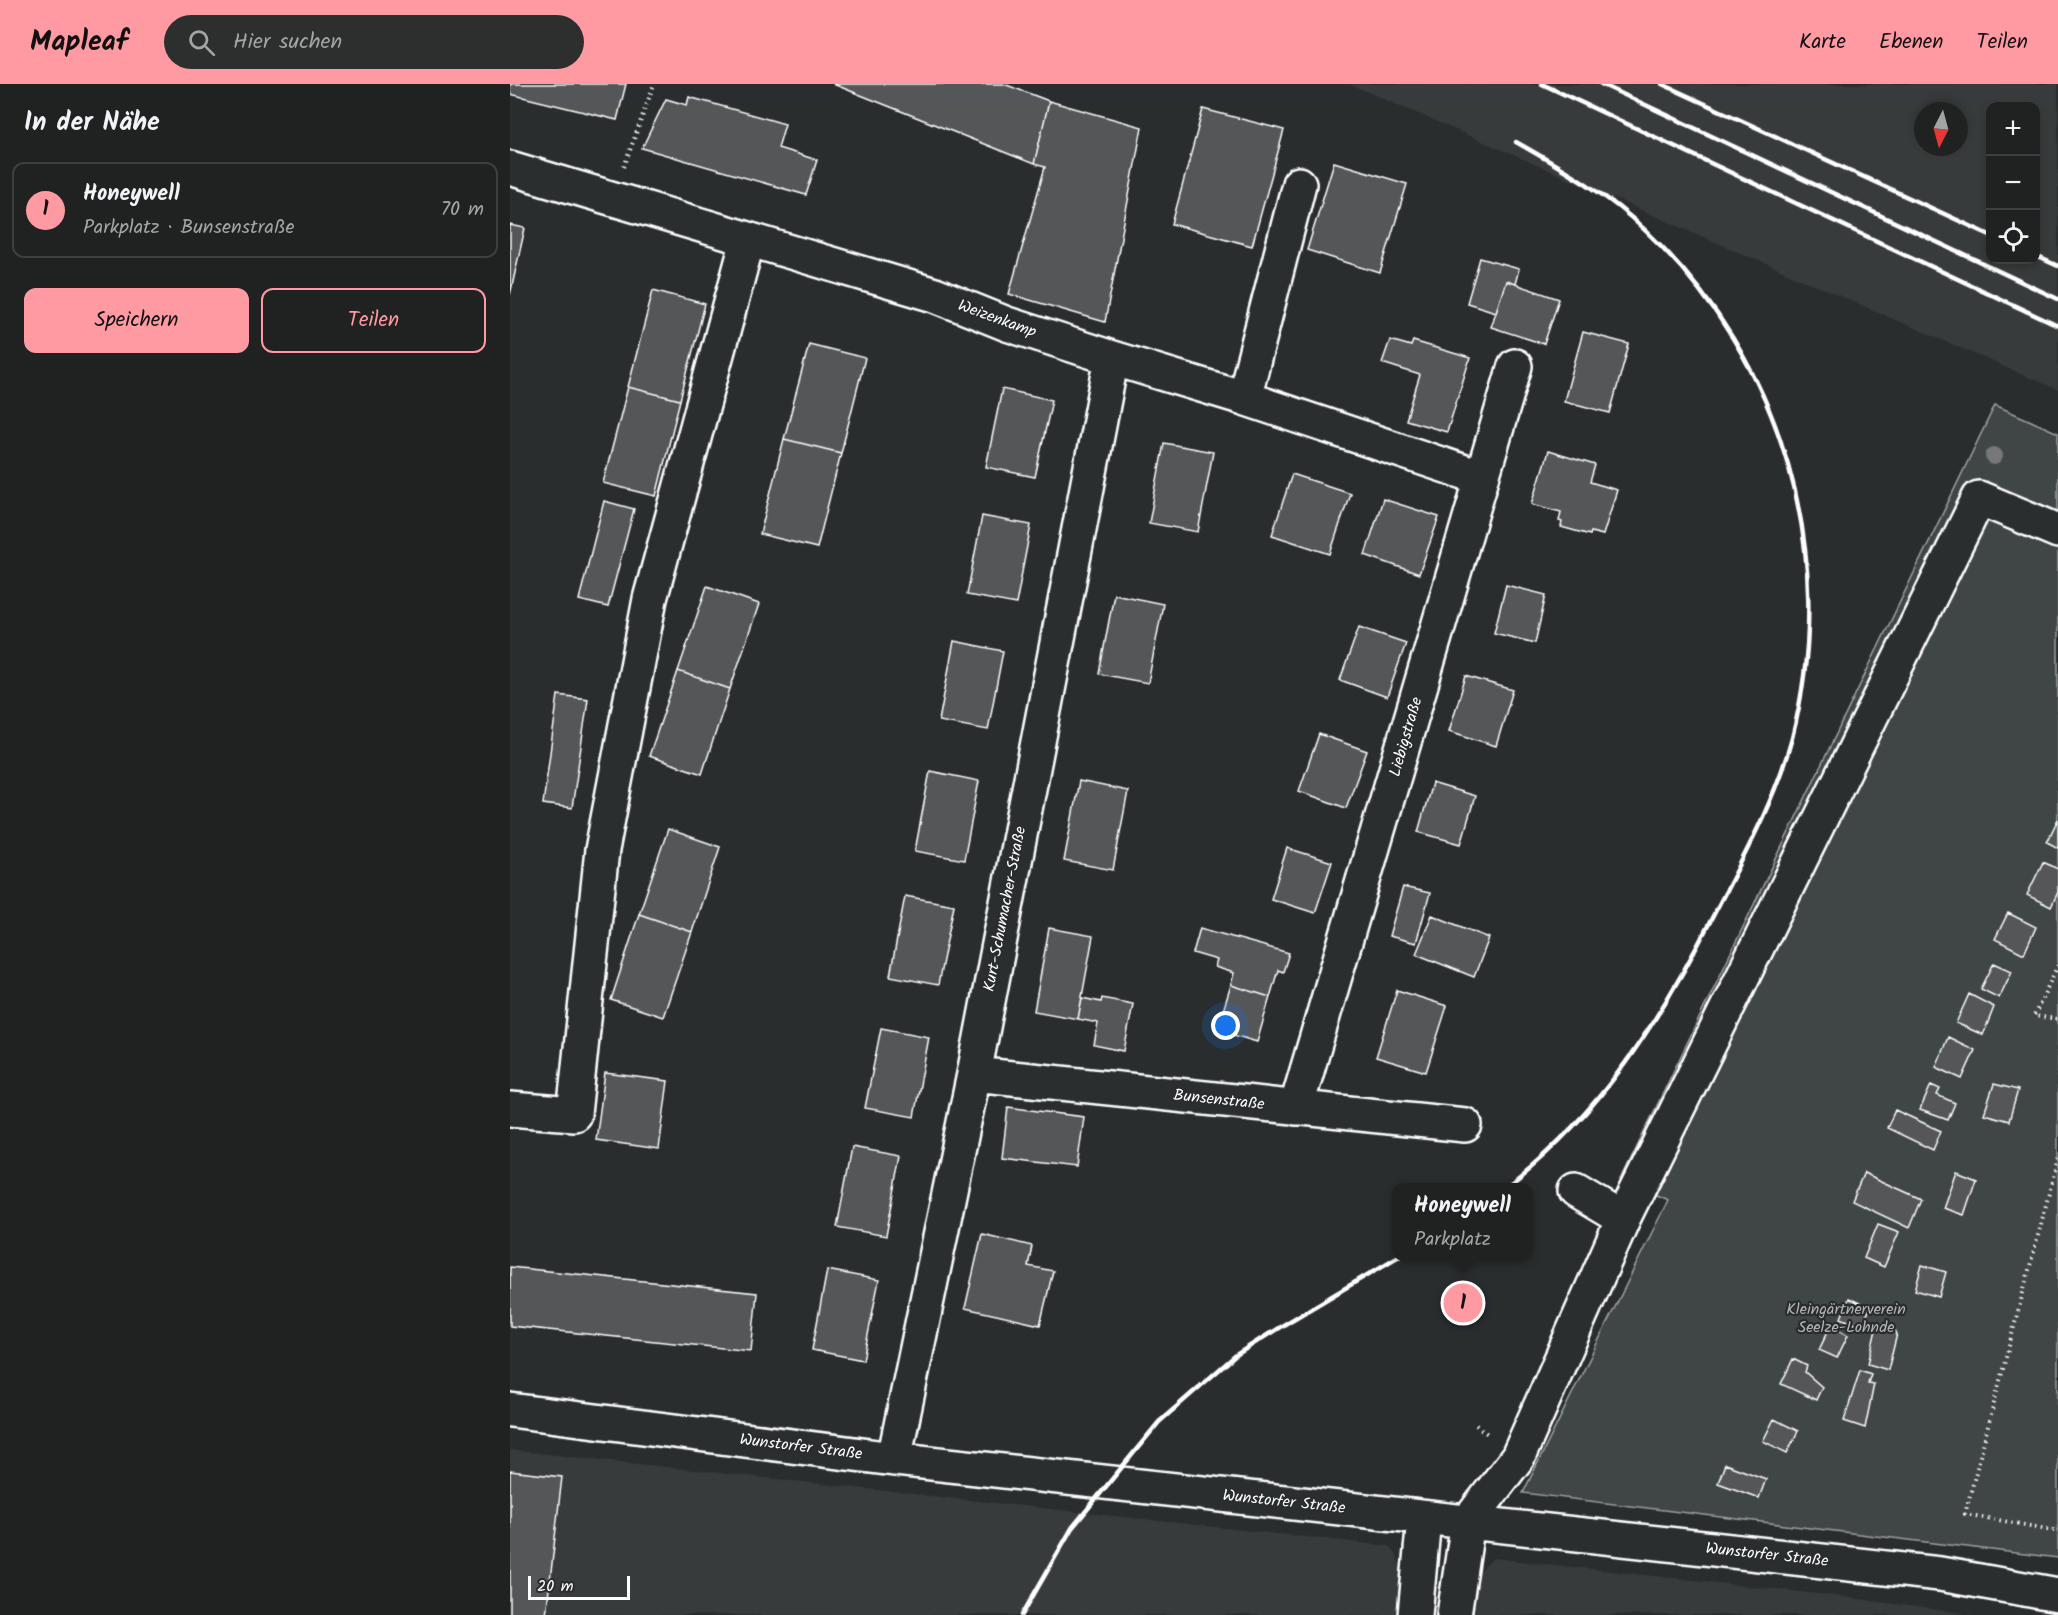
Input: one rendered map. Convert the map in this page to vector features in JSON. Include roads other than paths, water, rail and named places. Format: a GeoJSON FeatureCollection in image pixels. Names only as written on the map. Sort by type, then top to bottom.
{"type":"FeatureCollection","features":[{"type":"Feature","properties":{"kind":"street","name":"Weizenkamp"},"geometry":{"type":"LineString","coordinates":[[510,168],[935,295],[1007,324],[1244,398],[1482,478]]}},
{"type":"Feature","properties":{"kind":"street"},"geometry":{"type":"LineString","coordinates":[[1244,398],[1299,184]]}},
{"type":"Feature","properties":{"kind":"street"},"geometry":{"type":"LineString","coordinates":[[510,1109],[574,1114],[602,850],[650,599],[748,240]]}},
{"type":"Feature","properties":{"kind":"street","name":"Kurt-Schumacher-Straße"},"geometry":{"type":"LineString","coordinates":[[894,1459],[974,1074],[1112,358]]}},
{"type":"Feature","properties":{"kind":"street","name":"Liebigstraße"},"geometry":{"type":"LineString","coordinates":[[1296,1108],[1515,366]]}},
{"type":"Feature","properties":{"kind":"street"},"geometry":{"type":"LineString","coordinates":[[1454,1615],[1468,1522],[1518,1457],[1623,1219],[1979,498],[2058,531]]}},
{"type":"Feature","properties":{"kind":"street","name":"Bunsenstraße"},"geometry":{"type":"LineString","coordinates":[[974,1074],[1465,1125]]}},
{"type":"Feature","properties":{"kind":"street"},"geometry":{"type":"LineString","coordinates":[[1576,1191],[1623,1219]]}},
{"type":"Feature","properties":{"kind":"street","name":"Wunstorfer Straße"},"geometry":{"type":"LineString","coordinates":[[510,1410],[894,1459],[1940,1574],[2058,1595]]}},
{"type":"Feature","properties":{"kind":"street"},"geometry":{"type":"LineString","coordinates":[[1415,1615],[1424,1518]]}},
{"type":"Feature","properties":{"kind":"railway"},"geometry":{"type":"LineString","coordinates":[[1542,84],[2058,326]]}},
{"type":"Feature","properties":{"kind":"railway"},"geometry":{"type":"LineString","coordinates":[[1601,84],[2058,299]]}},
{"type":"Feature","properties":{"kind":"railway"},"geometry":{"type":"LineString","coordinates":[[1662,84],[1986,233]]}},
{"type":"Feature","properties":{"kind":"railway"},"geometry":{"type":"LineString","coordinates":[[1510,1183],[1538,1161],[1569,1131],[1598,1099],[1624,1064],[1672,992],[1736,873],[1777,784],[1792,738],[1805,669],[1808,600],[1803,531],[1788,464],[1765,400],[1733,339],[1694,282],[1646,231],[1584,182],[1516,142]]}},
{"type":"Feature","properties":{"kind":"railway"},"geometry":{"type":"LineString","coordinates":[[2040,258],[2058,266]]}},
{"type":"Feature","properties":{"kind":"railway"},"geometry":{"type":"LineString","coordinates":[[1022,1615],[1072,1528],[1159,1422],[1236,1355],[1392,1260]]}},
{"type":"Feature","properties":{"kind":"place","name":"Honeywell"},"geometry":{"type":"Point","coordinates":[1463,1303]}},
{"type":"Feature","properties":{"kind":"park label","name":"Kleingärtnerverein Seelze-Lohnde"},"geometry":{"type":"Point","coordinates":[1846,1318]}}]}
